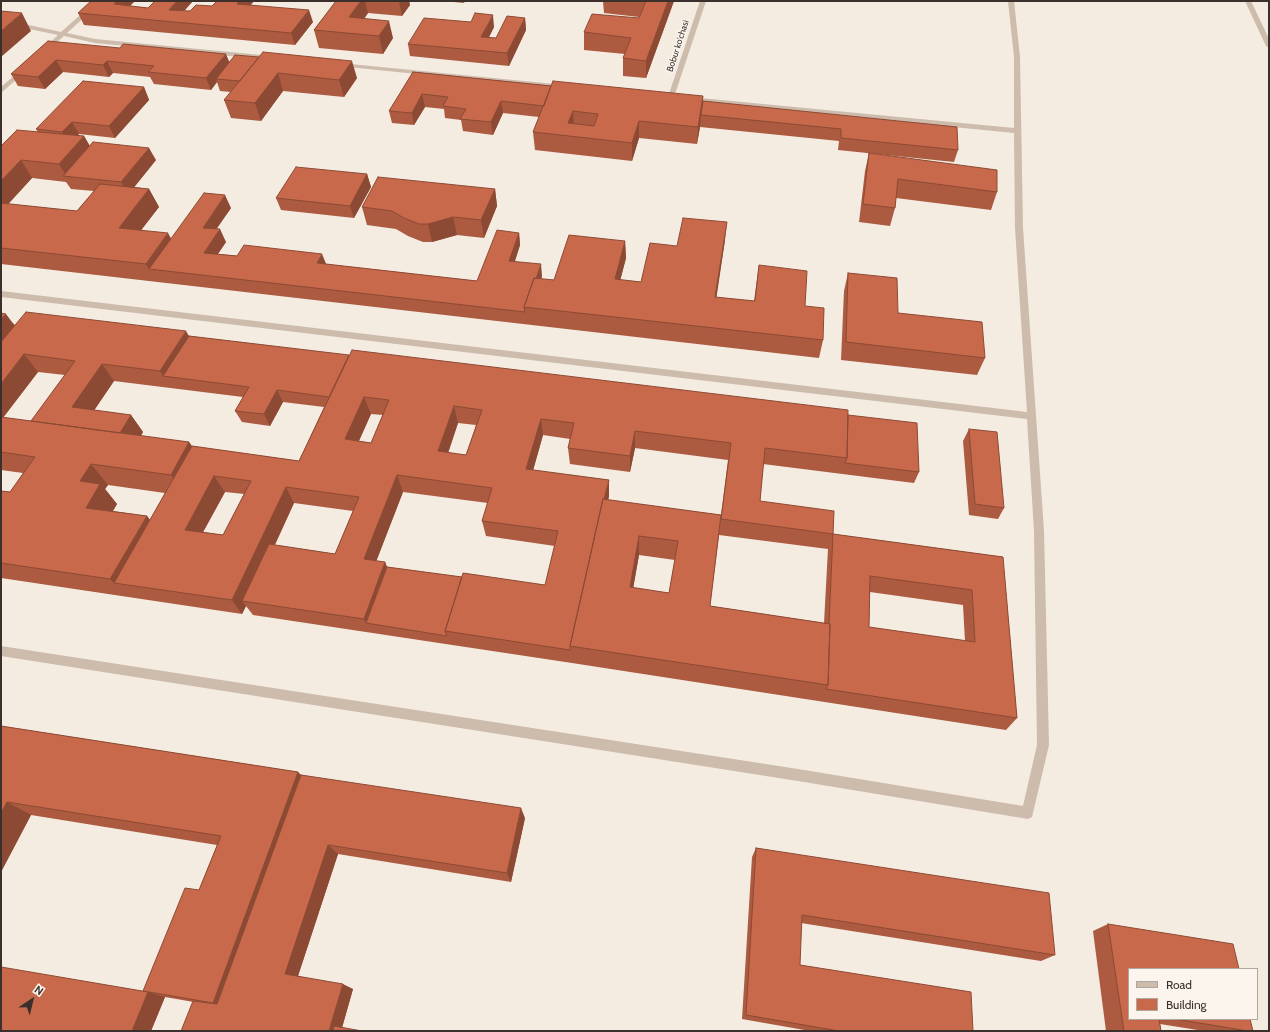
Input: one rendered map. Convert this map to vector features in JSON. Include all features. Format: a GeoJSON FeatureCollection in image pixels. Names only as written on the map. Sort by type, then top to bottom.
{"type":"FeatureCollection","features":[{"type":"Feature","properties":{"kind":"street"},"geometry":{"type":"LineString","coordinates":[[40,55],[99,1]]}},
{"type":"Feature","properties":{"kind":"street","name":"Bobur ko'chasi"},"geometry":{"type":"LineString","coordinates":[[671,97],[703,1]]}},
{"type":"Feature","properties":{"kind":"street"},"geometry":{"type":"LineString","coordinates":[[1,651],[798,775],[1028,813],[1044,746],[1039,531],[1019,228],[1017,57],[1011,1]]}},
{"type":"Feature","properties":{"kind":"street"},"geometry":{"type":"LineString","coordinates":[[1248,1],[1269,46]]}},
{"type":"Feature","properties":{"kind":"street"},"geometry":{"type":"LineString","coordinates":[[1,22],[95,41],[283,59]]}},
{"type":"Feature","properties":{"kind":"street"},"geometry":{"type":"LineString","coordinates":[[330,64],[575,88]]}},
{"type":"Feature","properties":{"kind":"street"},"geometry":{"type":"LineString","coordinates":[[1,91],[29,65]]}},
{"type":"Feature","properties":{"kind":"street"},"geometry":{"type":"LineString","coordinates":[[662,96],[1018,131]]}},
{"type":"Feature","properties":{"kind":"street"},"geometry":{"type":"LineString","coordinates":[[1,294],[1031,416]]}},
{"type":"Feature","properties":{"kind":"building"},"geometry":{"type":"Polygon","coordinates":[[[91,1],[117,1],[114,4],[148,8],[155,1],[177,1],[169,10],[190,11],[196,5],[212,6],[217,1],[239,1],[237,4],[309,10],[291,33],[78,13],[91,1]]]}},
{"type":"Feature","properties":{"kind":"building"},"geometry":{"type":"Polygon","coordinates":[[[336,1],[361,1],[349,17],[389,21],[379,36],[314,30],[336,1]]]}},
{"type":"Feature","properties":{"kind":"building"},"geometry":{"type":"Polygon","coordinates":[[[646,1],[668,1],[646,61],[623,58],[631,38],[584,32],[592,14],[639,18],[646,1]]]}},
{"type":"Feature","properties":{"kind":"building"},"geometry":{"type":"Polygon","coordinates":[[[1,11],[22,13],[1,31],[1,11]]]}},
{"type":"Feature","properties":{"kind":"building"},"geometry":{"type":"Polygon","coordinates":[[[475,13],[493,15],[481,37],[496,38],[507,16],[525,18],[507,53],[408,44],[424,18],[471,22],[475,13]]]}},
{"type":"Feature","properties":{"kind":"building"},"geometry":{"type":"Polygon","coordinates":[[[48,41],[120,48],[123,44],[226,54],[206,78],[148,72],[154,66],[107,61],[103,65],[56,60],[38,77],[11,74],[48,41]]]}},
{"type":"Feature","properties":{"kind":"building"},"geometry":{"type":"Polygon","coordinates":[[[263,52],[352,61],[339,80],[278,73],[255,103],[224,100],[263,52]]]}},
{"type":"Feature","properties":{"kind":"building"},"geometry":{"type":"Polygon","coordinates":[[[235,55],[259,57],[240,81],[216,79],[235,55]]]}},
{"type":"Feature","properties":{"kind":"building"},"geometry":{"type":"Polygon","coordinates":[[[413,72],[551,86],[544,106],[501,101],[491,122],[460,119],[466,109],[443,106],[448,97],[422,94],[412,113],[389,111],[413,72]]]}},
{"type":"Feature","properties":{"kind":"building"},"geometry":{"type":"Polygon","coordinates":[[[83,81],[144,87],[109,126],[72,122],[62,132],[36,129],[83,81]]]}},
{"type":"Feature","properties":{"kind":"building"},"geometry":{"type":"Polygon","coordinates":[[[553,81],[703,96],[698,127],[639,121],[632,143],[533,132],[553,81]],[[573,111],[568,123],[594,126],[598,114],[573,111]]]}},
{"type":"Feature","properties":{"kind":"building"},"geometry":{"type":"Polygon","coordinates":[[[703,101],[957,127],[958,150],[841,138],[841,129],[701,115],[703,101]]]}},
{"type":"Feature","properties":{"kind":"building"},"geometry":{"type":"Polygon","coordinates":[[[17,130],[84,136],[59,164],[21,160],[1,181],[1,146],[17,130]]]}},
{"type":"Feature","properties":{"kind":"building"},"geometry":{"type":"Polygon","coordinates":[[[93,142],[149,148],[121,182],[63,176],[93,142]]]}},
{"type":"Feature","properties":{"kind":"building"},"geometry":{"type":"Polygon","coordinates":[[[869,153],[997,170],[997,192],[898,179],[895,208],[863,204],[869,153]]]}},
{"type":"Feature","properties":{"kind":"building"},"geometry":{"type":"Polygon","coordinates":[[[296,167],[367,174],[350,206],[276,198],[296,167]]]}},
{"type":"Feature","properties":{"kind":"building"},"geometry":{"type":"Polygon","coordinates":[[[378,177],[495,189],[481,220],[453,217],[428,224],[419,224],[392,211],[362,207],[378,177]]]}},
{"type":"Feature","properties":{"kind":"building"},"geometry":{"type":"Polygon","coordinates":[[[100,184],[149,189],[119,228],[168,233],[146,264],[1,248],[1,203],[77,211],[100,184]]]}},
{"type":"Feature","properties":{"kind":"building"},"geometry":{"type":"Polygon","coordinates":[[[204,193],[225,195],[203,228],[220,229],[204,253],[237,256],[244,245],[322,254],[317,263],[477,281],[497,230],[519,233],[509,261],[541,264],[536,279],[534,278],[524,307],[525,312],[149,269],[204,193]]]}},
{"type":"Feature","properties":{"kind":"building"},"geometry":{"type":"Polygon","coordinates":[[[683,218],[727,222],[715,297],[755,301],[759,265],[807,271],[805,306],[824,308],[823,340],[524,307],[534,278],[554,280],[569,235],[625,241],[615,279],[641,282],[650,243],[677,246],[683,218]]]}},
{"type":"Feature","properties":{"kind":"building"},"geometry":{"type":"Polygon","coordinates":[[[848,273],[897,278],[898,313],[982,322],[985,358],[846,342],[848,273]]]}},
{"type":"Feature","properties":{"kind":"building"},"geometry":{"type":"Polygon","coordinates":[[[26,312],[186,331],[160,371],[102,364],[72,407],[131,415],[120,433],[31,421],[75,361],[24,354],[1,384],[1,342],[26,312]]]}},
{"type":"Feature","properties":{"kind":"building"},"geometry":{"type":"Polygon","coordinates":[[[1,313],[6,314],[1,319],[1,313]]]}},
{"type":"Feature","properties":{"kind":"building"},"geometry":{"type":"Polygon","coordinates":[[[189,336],[349,355],[329,397],[277,390],[264,414],[235,411],[249,387],[163,376],[189,336]]]}},
{"type":"Feature","properties":{"kind":"building"},"geometry":{"type":"Polygon","coordinates":[[[352,350],[848,410],[847,458],[765,448],[760,501],[834,511],[833,534],[721,519],[731,443],[635,431],[630,456],[568,448],[574,423],[541,419],[526,469],[609,480],[603,499],[570,650],[445,631],[463,573],[545,585],[558,531],[482,521],[492,488],[397,475],[364,559],[385,562],[364,619],[242,601],[269,544],[335,554],[359,497],[286,487],[232,600],[114,583],[192,446],[299,461],[352,350]],[[364,397],[345,439],[371,443],[389,400],[364,397]],[[454,406],[438,451],[466,455],[482,410],[454,406]],[[214,476],[185,530],[223,535],[251,481],[214,476]]]}},
{"type":"Feature","properties":{"kind":"building"},"geometry":{"type":"Polygon","coordinates":[[[848,415],[917,423],[919,472],[845,463],[847,458],[848,415]]]}},
{"type":"Feature","properties":{"kind":"building"},"geometry":{"type":"Polygon","coordinates":[[[1,417],[189,442],[171,475],[91,464],[80,481],[100,484],[86,508],[147,516],[110,579],[1,563],[1,491],[10,492],[35,457],[1,452],[1,417]]]}},
{"type":"Feature","properties":{"kind":"building"},"geometry":{"type":"Polygon","coordinates":[[[969,429],[997,432],[1004,508],[975,504],[969,429]]]}},
{"type":"Feature","properties":{"kind":"building"},"geometry":{"type":"Polygon","coordinates":[[[603,499],[721,515],[710,606],[830,624],[828,685],[570,646],[603,499]],[[639,536],[630,587],[669,593],[678,541],[639,536]]]}},
{"type":"Feature","properties":{"kind":"building"},"geometry":{"type":"Polygon","coordinates":[[[833,534],[1003,557],[1017,718],[826,689],[828,685],[833,534]],[[870,576],[869,627],[975,642],[972,590],[870,576]]]}},
{"type":"Feature","properties":{"kind":"building"},"geometry":{"type":"Polygon","coordinates":[[[387,567],[462,577],[445,631],[447,636],[366,623],[387,567]]]}},
{"type":"Feature","properties":{"kind":"building"},"geometry":{"type":"Polygon","coordinates":[[[1,726],[298,772],[213,1003],[143,991],[185,888],[199,890],[221,836],[7,802],[1,813],[1,726]]]}},
{"type":"Feature","properties":{"kind":"building"},"geometry":{"type":"Polygon","coordinates":[[[301,775],[521,808],[507,873],[328,845],[285,974],[343,984],[329,1031],[181,1031],[193,1001],[217,1004],[301,775]]]}},
{"type":"Feature","properties":{"kind":"building"},"geometry":{"type":"Polygon","coordinates":[[[756,848],[1049,893],[1055,955],[802,915],[800,965],[971,992],[973,1031],[839,1031],[746,1015],[756,848]]]}},
{"type":"Feature","properties":{"kind":"building"},"geometry":{"type":"Polygon","coordinates":[[[1108,924],[1233,944],[1239,968],[1128,968],[1128,1020],[1159,1020],[1161,1031],[1124,1031],[1108,924]]]}},
{"type":"Feature","properties":{"kind":"building"},"geometry":{"type":"Polygon","coordinates":[[[1,967],[148,992],[132,1031],[1,1031],[1,967]]]}},
{"type":"Feature","properties":{"kind":"building"},"geometry":{"type":"Polygon","coordinates":[[[1181,1020],[1250,1020],[1253,1031],[1181,1020]]]}},
{"type":"Feature","properties":{"kind":"building"},"geometry":{"type":"Polygon","coordinates":[[[334,1026],[362,1031],[333,1031],[334,1026]]]}}]}
